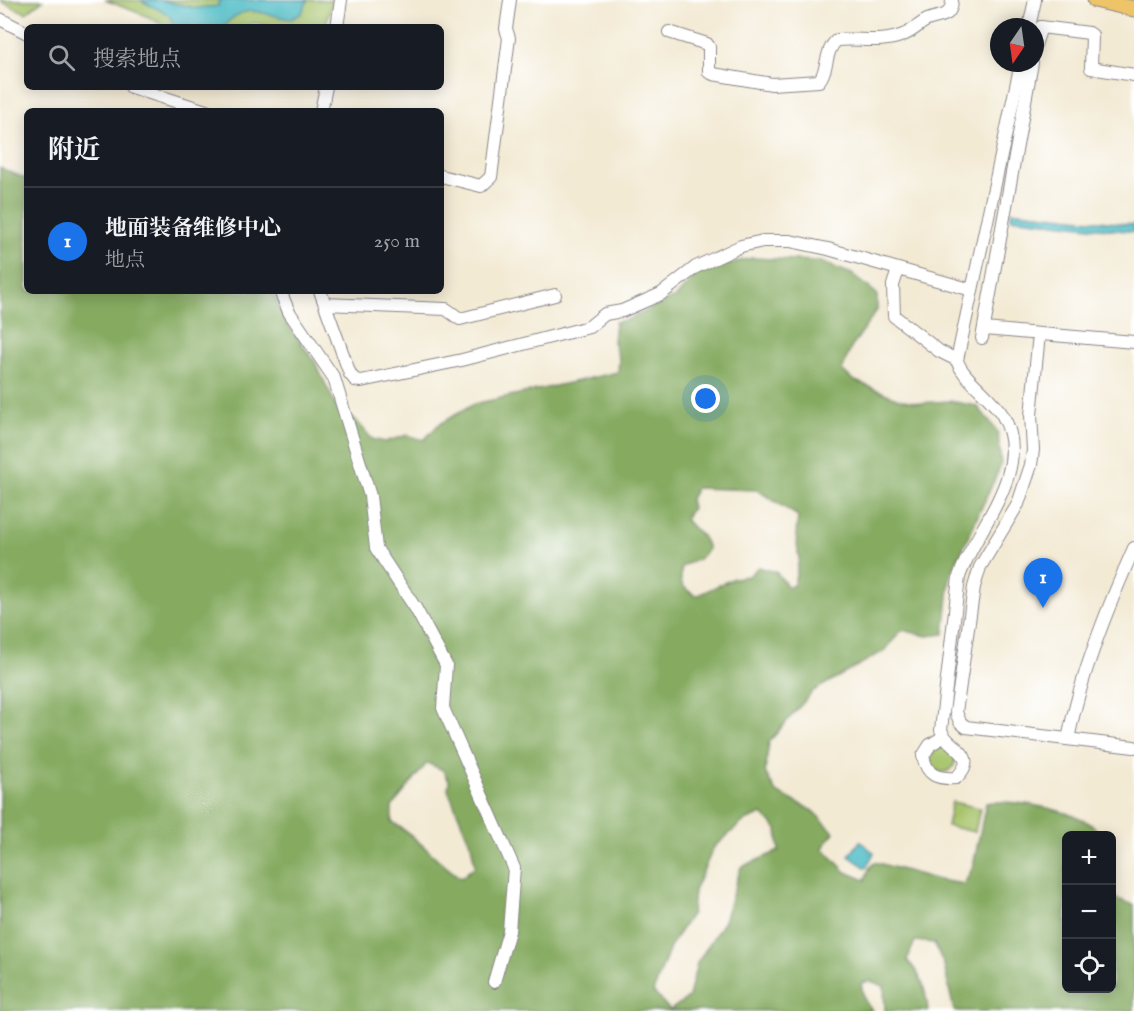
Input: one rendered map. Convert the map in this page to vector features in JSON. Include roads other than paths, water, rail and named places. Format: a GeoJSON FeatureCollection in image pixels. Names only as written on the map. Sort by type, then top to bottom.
{"type":"FeatureCollection","features":[{"type":"Feature","properties":{"kind":"main road"},"geometry":{"type":"LineString","coordinates":[[1095,0],[1134,9]]}},
{"type":"Feature","properties":{"kind":"street"},"geometry":{"type":"LineString","coordinates":[[337,24],[341,0]]}},
{"type":"Feature","properties":{"kind":"street"},"geometry":{"type":"LineString","coordinates":[[447,177],[481,186],[491,177],[509,38],[506,29],[510,0]]}},
{"type":"Feature","properties":{"kind":"street"},"geometry":{"type":"LineString","coordinates":[[669,32],[707,44],[710,47],[707,66],[709,72],[713,74],[772,84],[819,81],[830,45],[837,40],[880,40],[905,35],[925,21],[949,15],[952,11],[952,0]]}},
{"type":"Feature","properties":{"kind":"street"},"geometry":{"type":"LineString","coordinates":[[1031,18],[1035,0]]}},
{"type":"Feature","properties":{"kind":"street"},"geometry":{"type":"LineString","coordinates":[[0,19],[24,31]]}},
{"type":"Feature","properties":{"kind":"street"},"geometry":{"type":"LineString","coordinates":[[1044,27],[1089,33],[1092,35],[1091,68],[1134,75]]}},
{"type":"Feature","properties":{"kind":"street"},"geometry":{"type":"LineString","coordinates":[[944,737],[941,730],[959,577],[967,555],[990,516],[1010,469],[1012,442],[1010,428],[989,396],[959,367],[957,360],[1019,72]]}},
{"type":"Feature","properties":{"kind":"street"},"geometry":{"type":"LineString","coordinates":[[1030,72],[983,334],[1039,334],[1134,342]]}},
{"type":"Feature","properties":{"kind":"street"},"geometry":{"type":"LineString","coordinates":[[140,90],[197,108]]}},
{"type":"Feature","properties":{"kind":"street"},"geometry":{"type":"LineString","coordinates":[[322,108],[325,90]]}},
{"type":"Feature","properties":{"kind":"street"},"geometry":{"type":"LineString","coordinates":[[321,294],[350,374],[355,380],[361,381],[462,360],[589,327],[605,314],[650,300],[696,267],[741,246],[763,241],[790,241],[828,249],[972,290]]}},
{"type":"Feature","properties":{"kind":"street"},"geometry":{"type":"LineString","coordinates":[[898,270],[893,285],[894,316],[939,351],[957,360]]}},
{"type":"Feature","properties":{"kind":"street"},"geometry":{"type":"LineString","coordinates":[[281,294],[289,312],[334,378],[370,496],[376,548],[416,609],[446,665],[443,708],[514,868],[508,931],[494,982]]}},
{"type":"Feature","properties":{"kind":"street"},"geometry":{"type":"LineString","coordinates":[[325,304],[446,309],[460,319],[555,295]]}},
{"type":"Feature","properties":{"kind":"street"},"geometry":{"type":"LineString","coordinates":[[1039,334],[1031,415],[1033,450],[1031,465],[1018,504],[980,567],[974,586],[956,712],[960,722],[966,727],[1134,747]]}},
{"type":"Feature","properties":{"kind":"street"},"geometry":{"type":"LineString","coordinates":[[1068,739],[1072,717],[1114,593],[1134,548]]}},
{"type":"Feature","properties":{"kind":"water"},"geometry":{"type":"Polygon","coordinates":[[[140,0],[160,0],[196,8],[218,6],[219,0],[308,0],[301,14],[291,19],[255,11],[240,14],[226,24],[173,24],[169,15],[140,0]]]}},
{"type":"Feature","properties":{"kind":"water"},"geometry":{"type":"Polygon","coordinates":[[[1011,211],[1134,225],[1134,232],[1011,218],[1011,211]]]}},
{"type":"Feature","properties":{"kind":"water"},"geometry":{"type":"Polygon","coordinates":[[[860,841],[874,853],[866,868],[849,856],[860,841]]]}},
{"type":"Feature","properties":{"kind":"place","name":"地面装备维修中心"},"geometry":{"type":"Point","coordinates":[1043,608]}}]}
